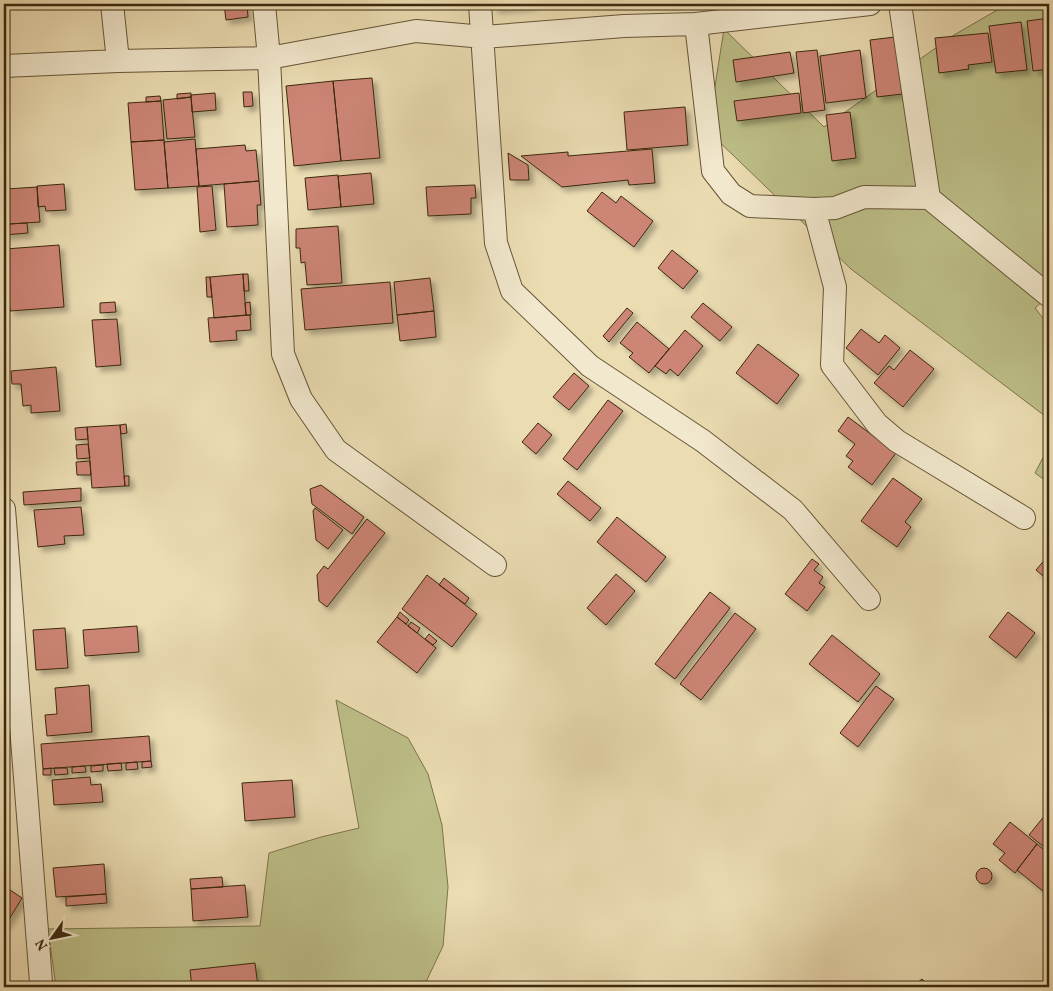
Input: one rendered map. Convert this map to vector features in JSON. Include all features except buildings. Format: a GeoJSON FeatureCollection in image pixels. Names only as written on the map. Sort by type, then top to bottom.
{"type":"FeatureCollection","features":[{"type":"Feature","properties":{"kind":"street"},"geometry":{"type":"LineString","coordinates":[[112,4],[118,61]]}},
{"type":"Feature","properties":{"kind":"street"},"geometry":{"type":"LineString","coordinates":[[264,4],[269,58],[283,354],[301,399],[336,450],[495,565]]}},
{"type":"Feature","properties":{"kind":"street"},"geometry":{"type":"LineString","coordinates":[[480,4],[484,37],[496,243],[512,291],[590,366],[703,441],[793,510],[868,599]]}},
{"type":"Feature","properties":{"kind":"street"},"geometry":{"type":"LineString","coordinates":[[4,66],[118,61],[269,58],[416,31],[484,37],[624,26],[696,24],[870,4]]}},
{"type":"Feature","properties":{"kind":"street"},"geometry":{"type":"LineString","coordinates":[[900,4],[929,198]]}},
{"type":"Feature","properties":{"kind":"street"},"geometry":{"type":"LineString","coordinates":[[696,24],[713,171],[731,194],[750,206],[814,209],[835,208],[864,197],[929,198],[1049,296]]}},
{"type":"Feature","properties":{"kind":"street"},"geometry":{"type":"LineString","coordinates":[[814,209],[836,287],[832,365],[877,424],[897,441],[1024,518]]}},
{"type":"Feature","properties":{"kind":"street"},"geometry":{"type":"LineString","coordinates":[[4,509],[7,573],[41,982]]}},
{"type":"Feature","properties":{"kind":"green space"},"geometry":{"type":"Polygon","coordinates":[[[1004,4],[1049,4],[1049,296],[1035,308],[1049,326],[1049,419],[851,269],[708,131],[724,29],[824,127],[954,35],[1004,6],[1004,4]]]}},
{"type":"Feature","properties":{"kind":"green space"},"geometry":{"type":"Polygon","coordinates":[[[1049,446],[1049,483],[1035,473],[1049,446]]]}},
{"type":"Feature","properties":{"kind":"green space"},"geometry":{"type":"Polygon","coordinates":[[[336,700],[408,738],[428,774],[442,825],[448,887],[443,946],[425,984],[419,987],[56,987],[48,929],[260,926],[269,853],[359,828],[336,700]]]}}]}
